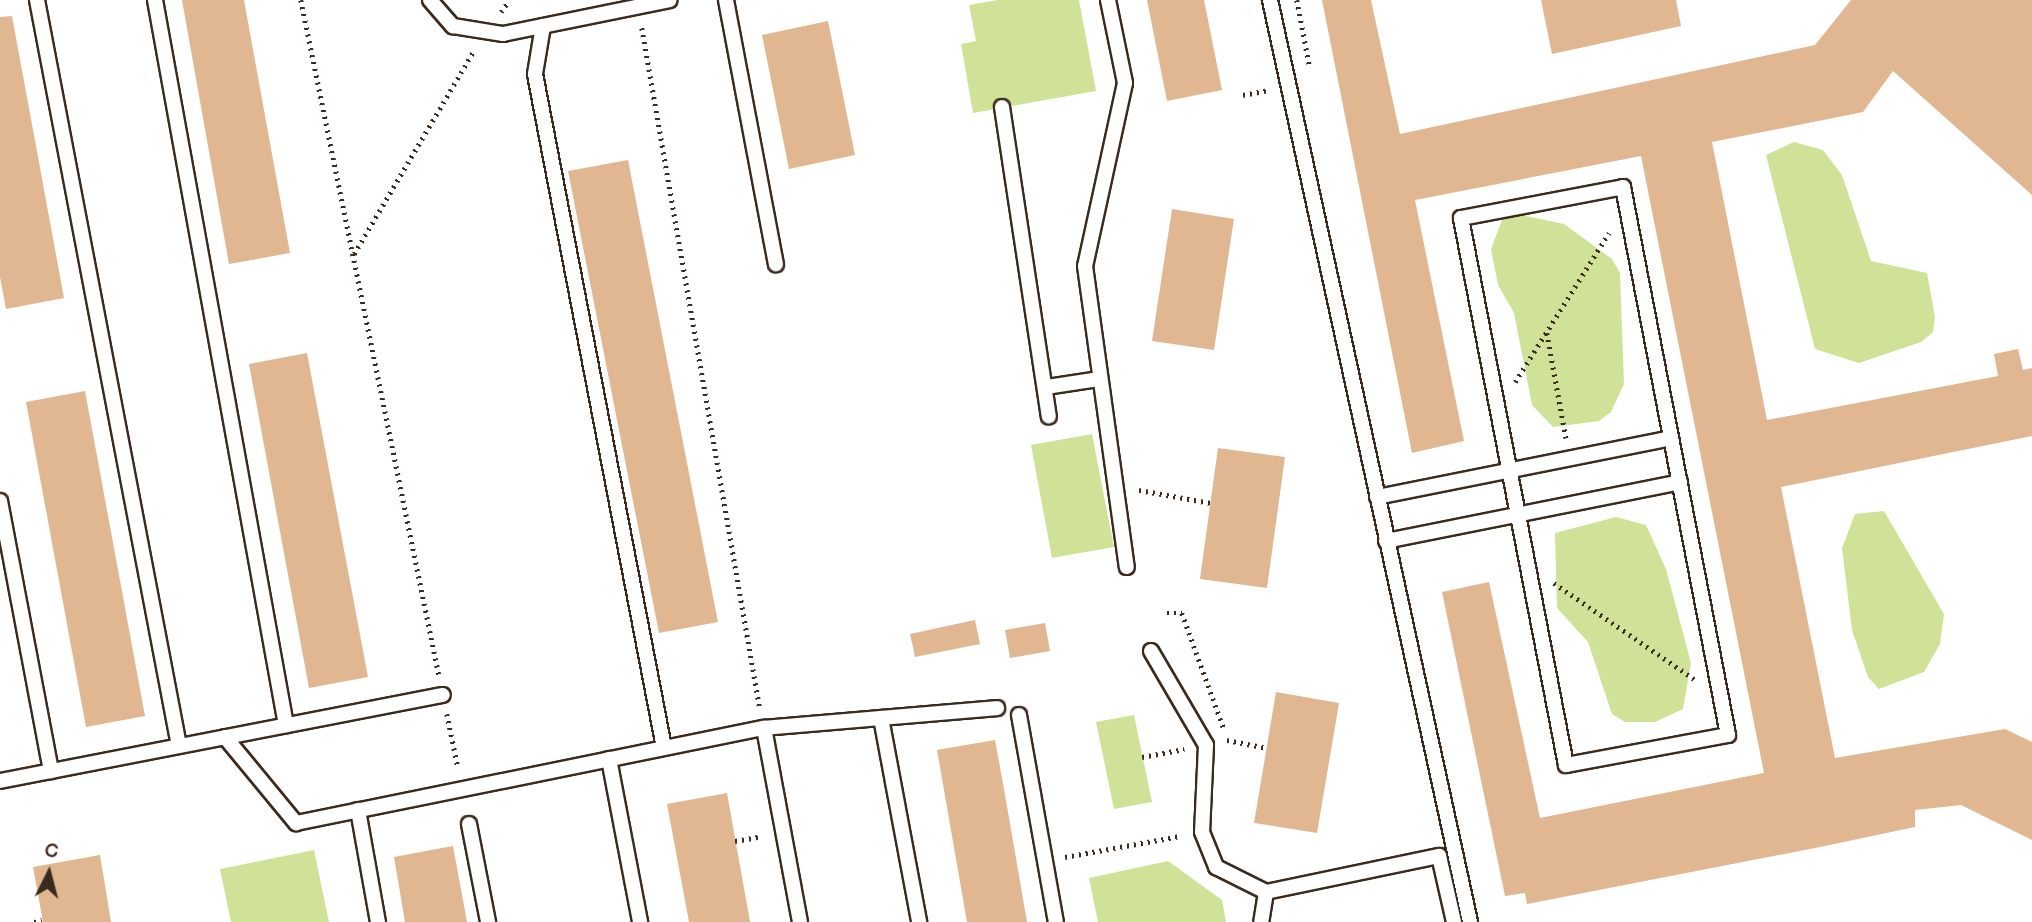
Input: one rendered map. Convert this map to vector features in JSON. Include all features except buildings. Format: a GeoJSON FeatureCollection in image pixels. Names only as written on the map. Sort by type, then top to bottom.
{"type":"FeatureCollection","features":[{"type":"Feature","properties":{"kind":"lane"},"geometry":{"type":"LineString","coordinates":[[37,0],[179,746]]}},
{"type":"Feature","properties":{"kind":"lane"},"geometry":{"type":"LineString","coordinates":[[155,0],[286,726]]}},
{"type":"Feature","properties":{"kind":"lane"},"geometry":{"type":"LineString","coordinates":[[430,0],[453,26],[488,31],[543,26],[670,0]]}},
{"type":"Feature","properties":{"kind":"lane"},"geometry":{"type":"LineString","coordinates":[[726,0],[776,264]]}},
{"type":"Feature","properties":{"kind":"lane"},"geometry":{"type":"LineString","coordinates":[[1108,0],[1125,83],[1084,267],[1127,567]]}},
{"type":"Feature","properties":{"kind":"lane"},"geometry":{"type":"LineString","coordinates":[[1270,0],[1470,922]]}},
{"type":"Feature","properties":{"kind":"lane"},"geometry":{"type":"LineString","coordinates":[[543,26],[535,74],[664,748]]}},
{"type":"Feature","properties":{"kind":"lane"},"geometry":{"type":"LineString","coordinates":[[1002,107],[1049,416]]}},
{"type":"Feature","properties":{"kind":"lane"},"geometry":{"type":"LineString","coordinates":[[1623,187],[1626,202],[1728,735],[1566,765],[1461,218],[1623,187]]}},
{"type":"Feature","properties":{"kind":"lane"},"geometry":{"type":"LineString","coordinates":[[1046,387],[1099,379]]}},
{"type":"Feature","properties":{"kind":"lane"},"geometry":{"type":"LineString","coordinates":[[1377,497],[1671,438]]}},
{"type":"Feature","properties":{"kind":"lane"},"geometry":{"type":"LineString","coordinates":[[1386,541],[1679,482]]}},
{"type":"Feature","properties":{"kind":"lane"},"geometry":{"type":"LineString","coordinates":[[0,502],[51,771]]}},
{"type":"Feature","properties":{"kind":"lane"},"geometry":{"type":"LineString","coordinates":[[1151,651],[1206,745],[1202,832],[1216,867],[1266,892],[1439,856],[1454,922]]}},
{"type":"Feature","properties":{"kind":"lane"},"geometry":{"type":"LineString","coordinates":[[0,781],[443,695]]}},
{"type":"Feature","properties":{"kind":"lane"},"geometry":{"type":"LineString","coordinates":[[225,737],[296,823],[764,728],[997,708]]}},
{"type":"Feature","properties":{"kind":"lane"},"geometry":{"type":"LineString","coordinates":[[1019,715],[1056,922]]}},
{"type":"Feature","properties":{"kind":"lane"},"geometry":{"type":"LineString","coordinates":[[881,718],[919,922]]}},
{"type":"Feature","properties":{"kind":"lane"},"geometry":{"type":"LineString","coordinates":[[764,728],[800,922]]}},
{"type":"Feature","properties":{"kind":"lane"},"geometry":{"type":"LineString","coordinates":[[609,759],[640,922]]}},
{"type":"Feature","properties":{"kind":"lane"},"geometry":{"type":"LineString","coordinates":[[358,810],[379,922]]}},
{"type":"Feature","properties":{"kind":"lane"},"geometry":{"type":"LineString","coordinates":[[469,824],[488,922]]}},
{"type":"Feature","properties":{"kind":"lane"},"geometry":{"type":"LineString","coordinates":[[1261,922],[1266,892]]}},
{"type":"Feature","properties":{"kind":"path"},"geometry":{"type":"LineString","coordinates":[[301,0],[462,789]]}},
{"type":"Feature","properties":{"kind":"path"},"geometry":{"type":"LineString","coordinates":[[353,254],[509,0]]}},
{"type":"Feature","properties":{"kind":"path"},"geometry":{"type":"LineString","coordinates":[[638,6],[764,728]]}},
{"type":"Feature","properties":{"kind":"path"},"geometry":{"type":"LineString","coordinates":[[1497,410],[1626,202]]}},
{"type":"Feature","properties":{"kind":"path"},"geometry":{"type":"LineString","coordinates":[[1546,332],[1570,458]]}},
{"type":"Feature","properties":{"kind":"path"},"geometry":{"type":"LineString","coordinates":[[1114,485],[1210,503]]}},
{"type":"Feature","properties":{"kind":"path"},"geometry":{"type":"LineString","coordinates":[[1527,565],[1721,701]]}},
{"type":"Feature","properties":{"kind":"path"},"geometry":{"type":"LineString","coordinates":[[1167,613],[1182,613],[1228,740]]}},
{"type":"Feature","properties":{"kind":"path"},"geometry":{"type":"LineString","coordinates":[[1045,860],[1202,832]]}},
{"type":"Feature","properties":{"kind":"path"},"geometry":{"type":"LineString","coordinates":[[34,922],[42,920]]}},
{"type":"Feature","properties":{"kind":"green space"},"geometry":{"type":"Polygon","coordinates":[[[998,0],[1079,0],[1096,91],[973,113],[961,44],[976,41],[969,5],[998,0]]]}},
{"type":"Feature","properties":{"kind":"green space"},"geometry":{"type":"Polygon","coordinates":[[[1794,142],[1823,150],[1842,175],[1871,261],[1927,273],[1935,317],[1933,332],[1921,342],[1859,363],[1815,349],[1766,155],[1794,142]]]}},
{"type":"Feature","properties":{"kind":"green space"},"geometry":{"type":"Polygon","coordinates":[[[1517,214],[1564,224],[1612,259],[1620,273],[1624,384],[1611,412],[1599,421],[1553,427],[1532,405],[1514,313],[1498,285],[1491,249],[1502,220],[1517,214]]]}},
{"type":"Feature","properties":{"kind":"green space"},"geometry":{"type":"Polygon","coordinates":[[[1092,434],[1114,547],[1052,558],[1031,445],[1092,434]]]}},
{"type":"Feature","properties":{"kind":"green space"},"geometry":{"type":"Polygon","coordinates":[[[1884,511],[1944,614],[1940,644],[1924,672],[1879,689],[1868,677],[1852,630],[1842,548],[1855,514],[1884,511]]]}},
{"type":"Feature","properties":{"kind":"green space"},"geometry":{"type":"Polygon","coordinates":[[[1616,517],[1646,525],[1666,569],[1691,663],[1683,709],[1655,722],[1625,722],[1612,714],[1588,642],[1557,608],[1555,533],[1616,517]]]}},
{"type":"Feature","properties":{"kind":"green space"},"geometry":{"type":"Polygon","coordinates":[[[1134,715],[1152,802],[1114,809],[1096,722],[1134,715]]]}},
{"type":"Feature","properties":{"kind":"green space"},"geometry":{"type":"Polygon","coordinates":[[[314,850],[329,922],[231,922],[220,869],[314,850]]]}},
{"type":"Feature","properties":{"kind":"green space"},"geometry":{"type":"Polygon","coordinates":[[[1168,861],[1222,900],[1226,922],[1098,922],[1089,878],[1168,861]]]}}]}
